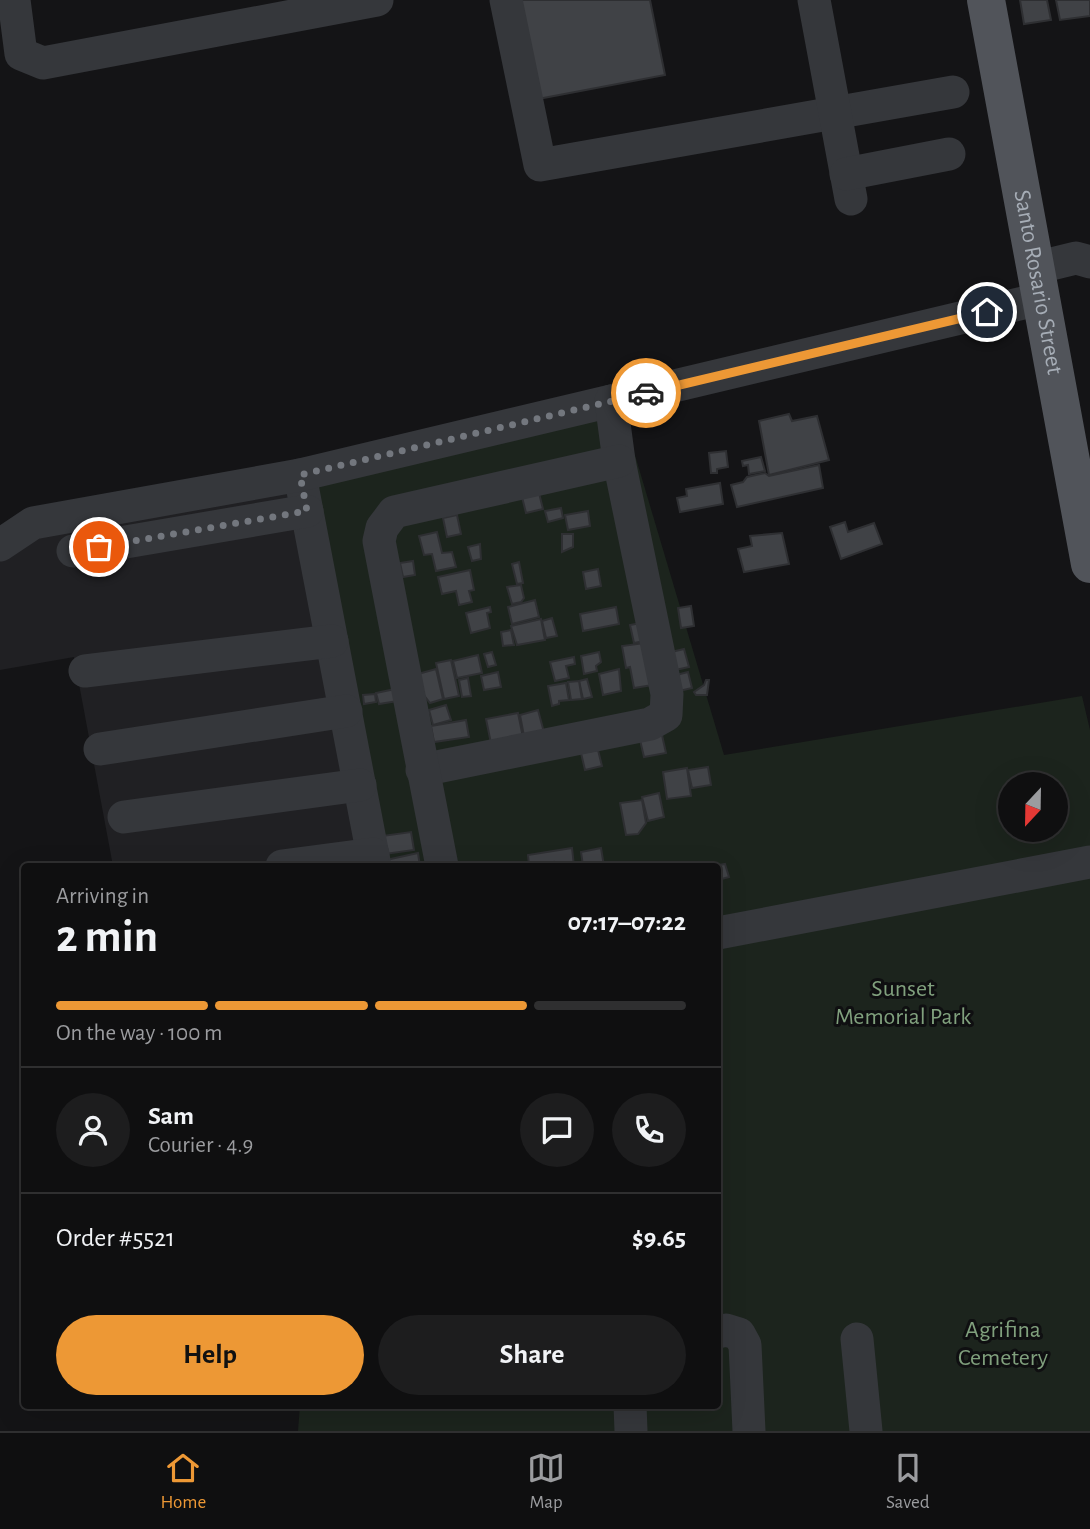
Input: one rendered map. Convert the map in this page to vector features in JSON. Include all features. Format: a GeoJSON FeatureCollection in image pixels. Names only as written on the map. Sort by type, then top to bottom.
{"type":"FeatureCollection","features":[{"type":"Feature","properties":{"kind":"main road","name":"Santo Rosario Street"},"geometry":{"type":"LineString","coordinates":[[986,0],[1090,564]]}},
{"type":"Feature","properties":{"kind":"street"},"geometry":{"type":"LineString","coordinates":[[14,0],[21,54],[43,63],[376,0]]}},
{"type":"Feature","properties":{"kind":"street"},"geometry":{"type":"LineString","coordinates":[[506,0],[540,165],[953,92]]}},
{"type":"Feature","properties":{"kind":"street"},"geometry":{"type":"LineString","coordinates":[[814,0],[848,186],[949,154]]}},
{"type":"Feature","properties":{"kind":"street"},"geometry":{"type":"LineString","coordinates":[[0,545],[33,523],[300,475],[611,401],[1038,283],[1076,258],[1090,262]]}},
{"type":"Feature","properties":{"kind":"street"},"geometry":{"type":"LineString","coordinates":[[422,770],[650,724],[666,715],[667,694],[619,461],[611,401]]}},
{"type":"Feature","properties":{"kind":"street"},"geometry":{"type":"LineString","coordinates":[[441,863],[379,541],[387,519],[394,512],[431,502],[619,461]]}},
{"type":"Feature","properties":{"kind":"street"},"geometry":{"type":"LineString","coordinates":[[300,475],[374,860],[328,863]]}},
{"type":"Feature","properties":{"kind":"street"},"geometry":{"type":"LineString","coordinates":[[73,551],[307,511]]}},
{"type":"Feature","properties":{"kind":"street"},"geometry":{"type":"LineString","coordinates":[[85,671],[332,641]]}},
{"type":"Feature","properties":{"kind":"street"},"geometry":{"type":"LineString","coordinates":[[100,749],[346,711]]}},
{"type":"Feature","properties":{"kind":"street"},"geometry":{"type":"LineString","coordinates":[[124,817],[360,785]]}},
{"type":"Feature","properties":{"kind":"street"},"geometry":{"type":"LineString","coordinates":[[721,932],[1090,862]]}},
{"type":"Feature","properties":{"kind":"street"},"geometry":{"type":"LineString","coordinates":[[721,1331],[740,1334],[745,1345],[749,1431]]}},
{"type":"Feature","properties":{"kind":"street"},"geometry":{"type":"LineString","coordinates":[[857,1339],[866,1431]]}},
{"type":"Feature","properties":{"kind":"street"},"geometry":{"type":"LineString","coordinates":[[610,1409],[610,1431]]}},
{"type":"Feature","properties":{"kind":"street"},"geometry":{"type":"LineString","coordinates":[[630,1409],[631,1431]]}},
{"type":"Feature","properties":{"kind":"shaded area"},"geometry":{"type":"Polygon","coordinates":[[[306,457],[378,863],[112,863],[74,657],[0,670],[0,525],[306,457]]]}},
{"type":"Feature","properties":{"kind":"green space","name":"Sunset Memorial Park"},"geometry":{"type":"Polygon","coordinates":[[[621,408],[724,755],[1082,696],[1090,730],[1090,1431],[298,1431],[300,1409],[721,1409],[721,863],[369,863],[314,473],[621,408]]]}},
{"type":"Feature","properties":{"kind":"building"},"geometry":{"type":"Polygon","coordinates":[[[519,0],[650,0],[665,75],[538,99],[519,0]]]}},
{"type":"Feature","properties":{"kind":"building"},"geometry":{"type":"Polygon","coordinates":[[[1020,0],[1047,0],[1051,20],[1024,24],[1020,0]]]}},
{"type":"Feature","properties":{"kind":"building"},"geometry":{"type":"Polygon","coordinates":[[[1056,0],[1090,0],[1090,16],[1060,20],[1056,0]]]}},
{"type":"Feature","properties":{"kind":"building"},"geometry":{"type":"Polygon","coordinates":[[[655,400],[657,408],[652,410],[654,419],[639,423],[633,406],[655,400]]]}},
{"type":"Feature","properties":{"kind":"building"},"geometry":{"type":"Polygon","coordinates":[[[789,414],[792,421],[817,416],[829,460],[769,475],[759,421],[789,414]]]}},
{"type":"Feature","properties":{"kind":"building"},"geometry":{"type":"Polygon","coordinates":[[[726,451],[728,467],[711,473],[709,453],[726,451]]]}},
{"type":"Feature","properties":{"kind":"building"},"geometry":{"type":"Polygon","coordinates":[[[761,457],[765,471],[749,474],[748,465],[743,466],[742,461],[761,457]]]}},
{"type":"Feature","properties":{"kind":"building"},"geometry":{"type":"Polygon","coordinates":[[[819,465],[823,488],[737,507],[731,485],[743,482],[747,477],[765,473],[769,476],[819,465]]]}},
{"type":"Feature","properties":{"kind":"building"},"geometry":{"type":"Polygon","coordinates":[[[720,483],[723,504],[680,512],[677,498],[687,496],[686,489],[720,483]]]}},
{"type":"Feature","properties":{"kind":"building"},"geometry":{"type":"Polygon","coordinates":[[[539,493],[543,509],[526,513],[522,497],[539,493]]]}},
{"type":"Feature","properties":{"kind":"building"},"geometry":{"type":"Polygon","coordinates":[[[561,508],[563,518],[548,522],[545,511],[561,508]]]}},
{"type":"Feature","properties":{"kind":"building"},"geometry":{"type":"Polygon","coordinates":[[[588,511],[590,526],[568,530],[565,515],[588,511]]]}},
{"type":"Feature","properties":{"kind":"building"},"geometry":{"type":"Polygon","coordinates":[[[457,515],[461,534],[447,537],[443,518],[457,515]]]}},
{"type":"Feature","properties":{"kind":"building"},"geometry":{"type":"Polygon","coordinates":[[[845,522],[848,532],[874,523],[882,544],[841,559],[830,527],[845,522]]]}},
{"type":"Feature","properties":{"kind":"building"},"geometry":{"type":"Polygon","coordinates":[[[437,532],[442,553],[452,552],[456,567],[436,571],[432,554],[424,555],[419,536],[437,532]]]}},
{"type":"Feature","properties":{"kind":"building"},"geometry":{"type":"Polygon","coordinates":[[[782,533],[789,564],[744,572],[738,549],[752,546],[750,536],[782,533]]]}},
{"type":"Feature","properties":{"kind":"building"},"geometry":{"type":"Polygon","coordinates":[[[562,534],[573,534],[573,547],[562,552],[562,534]]]}},
{"type":"Feature","properties":{"kind":"building"},"geometry":{"type":"Polygon","coordinates":[[[480,544],[481,559],[472,561],[468,547],[480,544]]]}},
{"type":"Feature","properties":{"kind":"building"},"geometry":{"type":"Polygon","coordinates":[[[413,561],[415,575],[403,577],[400,563],[413,561]]]}},
{"type":"Feature","properties":{"kind":"building"},"geometry":{"type":"Polygon","coordinates":[[[519,562],[523,583],[517,584],[512,564],[519,562]]]}},
{"type":"Feature","properties":{"kind":"building"},"geometry":{"type":"Polygon","coordinates":[[[598,569],[601,586],[586,589],[583,572],[598,569]]]}},
{"type":"Feature","properties":{"kind":"building"},"geometry":{"type":"Polygon","coordinates":[[[470,570],[474,590],[469,591],[472,602],[459,605],[456,591],[442,594],[438,577],[470,570]]]}},
{"type":"Feature","properties":{"kind":"building"},"geometry":{"type":"Polygon","coordinates":[[[521,585],[524,598],[521,602],[512,604],[507,587],[521,585]]]}},
{"type":"Feature","properties":{"kind":"building"},"geometry":{"type":"Polygon","coordinates":[[[535,600],[539,617],[512,624],[508,607],[535,600]]]}},
{"type":"Feature","properties":{"kind":"building"},"geometry":{"type":"Polygon","coordinates":[[[691,606],[694,626],[681,628],[678,608],[691,606]]]}},
{"type":"Feature","properties":{"kind":"building"},"geometry":{"type":"Polygon","coordinates":[[[490,607],[491,612],[487,613],[490,628],[471,633],[466,613],[490,607]]]}},
{"type":"Feature","properties":{"kind":"building"},"geometry":{"type":"Polygon","coordinates":[[[616,607],[619,624],[583,631],[580,614],[616,607]]]}},
{"type":"Feature","properties":{"kind":"building"},"geometry":{"type":"Polygon","coordinates":[[[552,618],[557,636],[546,638],[542,621],[552,618]]]}},
{"type":"Feature","properties":{"kind":"building"},"geometry":{"type":"Polygon","coordinates":[[[541,619],[545,640],[517,645],[511,626],[541,619]]]}},
{"type":"Feature","properties":{"kind":"building"},"geometry":{"type":"Polygon","coordinates":[[[646,622],[650,640],[634,643],[630,625],[646,622]]]}},
{"type":"Feature","properties":{"kind":"building"},"geometry":{"type":"Polygon","coordinates":[[[511,630],[514,645],[503,646],[501,632],[511,630]]]}},
{"type":"Feature","properties":{"kind":"building"},"geometry":{"type":"Polygon","coordinates":[[[652,642],[659,684],[634,688],[630,667],[626,668],[622,646],[652,642]]]}},
{"type":"Feature","properties":{"kind":"building"},"geometry":{"type":"Polygon","coordinates":[[[684,649],[689,667],[671,671],[667,653],[684,649]]]}},
{"type":"Feature","properties":{"kind":"building"},"geometry":{"type":"Polygon","coordinates":[[[492,652],[496,665],[488,667],[484,654],[492,652]]]}},
{"type":"Feature","properties":{"kind":"building"},"geometry":{"type":"Polygon","coordinates":[[[599,652],[601,662],[596,666],[597,671],[584,674],[581,656],[599,652]]]}},
{"type":"Feature","properties":{"kind":"building"},"geometry":{"type":"Polygon","coordinates":[[[478,655],[482,673],[457,678],[453,661],[478,655]]]}},
{"type":"Feature","properties":{"kind":"building"},"geometry":{"type":"Polygon","coordinates":[[[574,657],[575,664],[566,666],[569,678],[555,681],[550,662],[574,657]]]}},
{"type":"Feature","properties":{"kind":"building"},"geometry":{"type":"Polygon","coordinates":[[[451,660],[459,696],[444,699],[436,663],[451,660]]]}},
{"type":"Feature","properties":{"kind":"building"},"geometry":{"type":"Polygon","coordinates":[[[436,669],[443,699],[430,703],[423,694],[418,674],[436,669]]]}},
{"type":"Feature","properties":{"kind":"building"},"geometry":{"type":"Polygon","coordinates":[[[619,669],[621,691],[603,695],[599,674],[619,669]]]}},
{"type":"Feature","properties":{"kind":"building"},"geometry":{"type":"Polygon","coordinates":[[[498,672],[501,687],[484,690],[481,676],[498,672]]]}},
{"type":"Feature","properties":{"kind":"building"},"geometry":{"type":"Polygon","coordinates":[[[688,672],[692,688],[675,692],[672,676],[688,672]]]}},
{"type":"Feature","properties":{"kind":"building"},"geometry":{"type":"Polygon","coordinates":[[[468,678],[471,696],[462,697],[459,680],[468,678]]]}},
{"type":"Feature","properties":{"kind":"building"},"geometry":{"type":"Polygon","coordinates":[[[587,679],[592,697],[583,699],[579,681],[587,679]]]}},
{"type":"Feature","properties":{"kind":"building"},"geometry":{"type":"Polygon","coordinates":[[[706,680],[709,680],[707,695],[696,695],[694,692],[704,685],[706,680]]]}},
{"type":"Feature","properties":{"kind":"building"},"geometry":{"type":"Polygon","coordinates":[[[579,681],[582,699],[571,700],[568,682],[579,681]]]}},
{"type":"Feature","properties":{"kind":"building"},"geometry":{"type":"Polygon","coordinates":[[[566,683],[569,700],[559,701],[559,704],[552,706],[548,686],[566,683]]]}},
{"type":"Feature","properties":{"kind":"building"},"geometry":{"type":"Polygon","coordinates":[[[395,689],[398,701],[379,704],[376,693],[395,689]]]}},
{"type":"Feature","properties":{"kind":"building"},"geometry":{"type":"Polygon","coordinates":[[[375,694],[376,702],[364,704],[363,695],[375,694]]]}},
{"type":"Feature","properties":{"kind":"building"},"geometry":{"type":"Polygon","coordinates":[[[446,705],[451,720],[433,725],[429,710],[446,705]]]}},
{"type":"Feature","properties":{"kind":"building"},"geometry":{"type":"Polygon","coordinates":[[[538,710],[545,736],[526,747],[520,715],[538,710]]]}},
{"type":"Feature","properties":{"kind":"building"},"geometry":{"type":"Polygon","coordinates":[[[518,713],[525,747],[493,753],[486,719],[518,713]]]}},
{"type":"Feature","properties":{"kind":"building"},"geometry":{"type":"Polygon","coordinates":[[[466,720],[469,737],[434,742],[431,726],[466,720]]]}},
{"type":"Feature","properties":{"kind":"building"},"geometry":{"type":"Polygon","coordinates":[[[662,735],[666,753],[644,757],[640,740],[662,735]]]}},
{"type":"Feature","properties":{"kind":"building"},"geometry":{"type":"Polygon","coordinates":[[[598,750],[602,766],[585,770],[581,753],[598,750]]]}},
{"type":"Feature","properties":{"kind":"building"},"geometry":{"type":"Polygon","coordinates":[[[708,767],[711,785],[692,788],[688,770],[708,767]]]}},
{"type":"Feature","properties":{"kind":"building"},"geometry":{"type":"Polygon","coordinates":[[[687,768],[691,796],[667,799],[663,772],[687,768]]]}},
{"type":"Feature","properties":{"kind":"building"},"geometry":{"type":"Polygon","coordinates":[[[659,793],[664,817],[648,821],[642,797],[659,793]]]}},
{"type":"Feature","properties":{"kind":"building"},"geometry":{"type":"Polygon","coordinates":[[[642,800],[646,823],[638,834],[626,835],[620,803],[642,800]]]}},
{"type":"Feature","properties":{"kind":"building"},"geometry":{"type":"Polygon","coordinates":[[[411,832],[414,850],[385,854],[382,836],[411,832]]]}},
{"type":"Feature","properties":{"kind":"building"},"geometry":{"type":"Polygon","coordinates":[[[572,848],[574,863],[529,863],[528,855],[572,848]]]}},
{"type":"Feature","properties":{"kind":"building"},"geometry":{"type":"Polygon","coordinates":[[[601,848],[604,863],[583,863],[581,852],[601,848]]]}},
{"type":"Feature","properties":{"kind":"building"},"geometry":{"type":"Polygon","coordinates":[[[418,853],[420,863],[386,863],[386,860],[418,853]]]}},
{"type":"Feature","properties":{"kind":"building"},"geometry":{"type":"Polygon","coordinates":[[[725,864],[729,877],[721,879],[721,865],[725,864]]]}},
{"type":"Feature","properties":{"kind":"way so far"},"geometry":{"type":"LineString","coordinates":[[99,547],[307,511],[300,475],[646,393]]}},
{"type":"Feature","properties":{"kind":"route"},"geometry":{"type":"LineString","coordinates":[[646,393],[987,312]]}},
{"type":"Feature","properties":{"kind":"park label","name":"Agrifina Cemetery"},"geometry":{"type":"Point","coordinates":[1003,1344]}}]}
